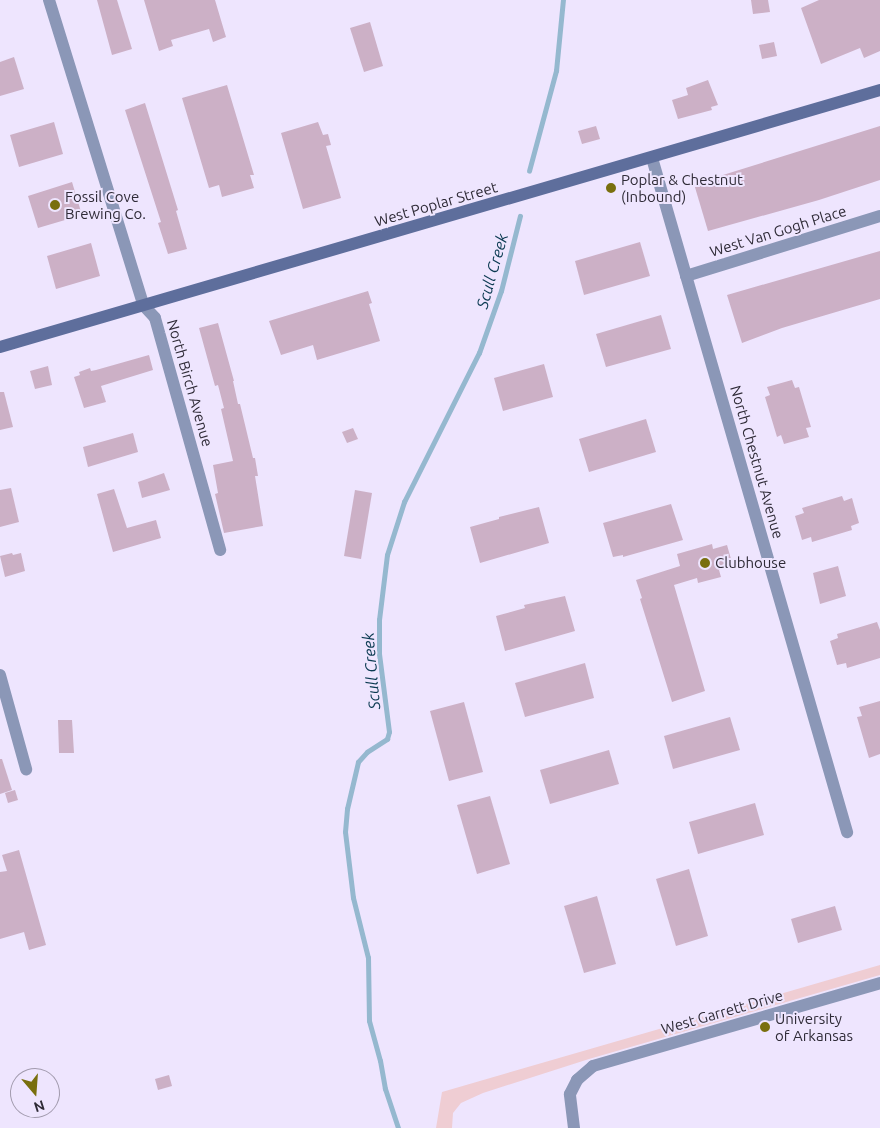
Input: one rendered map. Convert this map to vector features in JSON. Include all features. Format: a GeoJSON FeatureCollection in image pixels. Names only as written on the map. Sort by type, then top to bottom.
{"type":"FeatureCollection","features":[{"type":"Feature","properties":{"kind":"street","name":"North Birch Avenue"},"geometry":{"type":"LineString","coordinates":[[49,0],[144,306],[155,318],[220,550]]}},
{"type":"Feature","properties":{"kind":"street","name":"West Poplar Street"},"geometry":{"type":"LineString","coordinates":[[0,347],[880,90]]}},
{"type":"Feature","properties":{"kind":"street","name":"North Chestnut Avenue"},"geometry":{"type":"LineString","coordinates":[[652,158],[847,832]]}},
{"type":"Feature","properties":{"kind":"street","name":"West Van Gogh Place"},"geometry":{"type":"LineString","coordinates":[[686,276],[880,216]]}},
{"type":"Feature","properties":{"kind":"street"},"geometry":{"type":"LineString","coordinates":[[0,675],[26,768]]}},
{"type":"Feature","properties":{"kind":"street","name":"West Garrett Drive"},"geometry":{"type":"LineString","coordinates":[[574,1128],[570,1094],[577,1080],[593,1066],[880,983]]}},
{"type":"Feature","properties":{"kind":"shaded area"},"geometry":{"type":"Polygon","coordinates":[[[880,965],[880,975],[589,1059],[483,1093],[461,1103],[453,1113],[452,1128],[436,1128],[442,1092],[880,965]]]}},
{"type":"Feature","properties":{"kind":"building"},"geometry":{"type":"Polygon","coordinates":[[[97,0],[117,0],[132,49],[112,55],[97,0]]]}},
{"type":"Feature","properties":{"kind":"building"},"geometry":{"type":"Polygon","coordinates":[[[144,0],[215,0],[226,37],[213,42],[209,29],[171,40],[173,46],[159,51],[144,0]]]}},
{"type":"Feature","properties":{"kind":"building"},"geometry":{"type":"Polygon","coordinates":[[[751,0],[768,0],[770,12],[753,14],[751,0]]]}},
{"type":"Feature","properties":{"kind":"building"},"geometry":{"type":"Polygon","coordinates":[[[819,0],[880,0],[880,51],[864,58],[860,48],[821,64],[801,8],[819,0]]]}},
{"type":"Feature","properties":{"kind":"building"},"geometry":{"type":"Polygon","coordinates":[[[370,22],[383,66],[364,72],[350,28],[370,22]]]}},
{"type":"Feature","properties":{"kind":"building"},"geometry":{"type":"Polygon","coordinates":[[[774,42],[777,56],[762,59],[759,45],[774,42]]]}},
{"type":"Feature","properties":{"kind":"building"},"geometry":{"type":"Polygon","coordinates":[[[14,57],[24,89],[0,96],[0,62],[14,57]]]}},
{"type":"Feature","properties":{"kind":"building"},"geometry":{"type":"Polygon","coordinates":[[[708,80],[718,105],[711,107],[712,110],[678,119],[672,100],[688,95],[686,88],[708,80]]]}},
{"type":"Feature","properties":{"kind":"building"},"geometry":{"type":"Polygon","coordinates":[[[227,85],[254,175],[250,175],[254,188],[222,197],[219,185],[209,188],[182,98],[227,85]]]}},
{"type":"Feature","properties":{"kind":"building"},"geometry":{"type":"Polygon","coordinates":[[[145,103],[178,210],[176,211],[187,249],[168,254],[158,223],[161,222],[125,110],[145,103]]]}},
{"type":"Feature","properties":{"kind":"building"},"geometry":{"type":"Polygon","coordinates":[[[54,122],[63,154],[19,167],[10,135],[54,122]]]}},
{"type":"Feature","properties":{"kind":"building"},"geometry":{"type":"Polygon","coordinates":[[[318,122],[323,135],[328,134],[331,145],[326,146],[341,198],[303,209],[281,133],[318,122]]]}},
{"type":"Feature","properties":{"kind":"building"},"geometry":{"type":"Polygon","coordinates":[[[596,126],[600,139],[582,144],[578,131],[596,126]]]}},
{"type":"Feature","properties":{"kind":"building"},"geometry":{"type":"Polygon","coordinates":[[[880,126],[880,180],[819,200],[708,231],[694,184],[880,126]]]}},
{"type":"Feature","properties":{"kind":"building","name":"Fossil Cove Brewing Co."},"geometry":{"type":"Polygon","coordinates":[[[72,182],[82,215],[38,228],[28,196],[72,182]]]}},
{"type":"Feature","properties":{"kind":"building"},"geometry":{"type":"Polygon","coordinates":[[[640,242],[650,276],[584,295],[575,261],[640,242]]]}},
{"type":"Feature","properties":{"kind":"building"},"geometry":{"type":"Polygon","coordinates":[[[91,243],[100,276],[56,289],[47,256],[91,243]]]}},
{"type":"Feature","properties":{"kind":"building"},"geometry":{"type":"Polygon","coordinates":[[[880,251],[880,299],[782,328],[742,343],[727,295],[880,251]]]}},
{"type":"Feature","properties":{"kind":"building"},"geometry":{"type":"Polygon","coordinates":[[[368,291],[372,303],[369,304],[380,341],[317,360],[313,345],[281,355],[269,321],[368,291]]]}},
{"type":"Feature","properties":{"kind":"building"},"geometry":{"type":"Polygon","coordinates":[[[661,315],[671,349],[606,367],[596,334],[661,315]]]}},
{"type":"Feature","properties":{"kind":"building"},"geometry":{"type":"Polygon","coordinates":[[[218,323],[234,381],[238,404],[240,404],[253,458],[255,458],[258,476],[255,476],[263,526],[224,533],[215,494],[218,493],[213,465],[233,461],[221,409],[224,408],[218,385],[215,386],[199,328],[218,323]]]}},
{"type":"Feature","properties":{"kind":"building"},"geometry":{"type":"Polygon","coordinates":[[[149,355],[153,370],[101,386],[106,402],[84,408],[74,377],[80,375],[79,372],[90,368],[91,371],[96,370],[149,355]]]}},
{"type":"Feature","properties":{"kind":"building"},"geometry":{"type":"Polygon","coordinates":[[[544,364],[553,397],[503,411],[494,378],[544,364]]]}},
{"type":"Feature","properties":{"kind":"building"},"geometry":{"type":"Polygon","coordinates":[[[48,366],[52,385],[35,389],[30,371],[48,366]]]}},
{"type":"Feature","properties":{"kind":"building"},"geometry":{"type":"Polygon","coordinates":[[[792,380],[795,388],[799,387],[811,427],[806,428],[809,437],[784,444],[781,435],[777,437],[765,397],[770,395],[767,387],[792,380]]]}},
{"type":"Feature","properties":{"kind":"building"},"geometry":{"type":"Polygon","coordinates":[[[0,392],[4,392],[13,427],[0,430],[0,392]]]}},
{"type":"Feature","properties":{"kind":"building"},"geometry":{"type":"Polygon","coordinates":[[[646,419],[656,452],[589,472],[579,439],[646,419]]]}},
{"type":"Feature","properties":{"kind":"building"},"geometry":{"type":"Polygon","coordinates":[[[353,428],[358,439],[347,443],[342,432],[353,428]]]}},
{"type":"Feature","properties":{"kind":"building"},"geometry":{"type":"Polygon","coordinates":[[[133,433],[138,452],[88,467],[83,447],[133,433]]]}},
{"type":"Feature","properties":{"kind":"building"},"geometry":{"type":"Polygon","coordinates":[[[164,473],[170,490],[142,498],[138,482],[164,473]]]}},
{"type":"Feature","properties":{"kind":"building"},"geometry":{"type":"Polygon","coordinates":[[[11,488],[19,522],[0,527],[0,490],[11,488]]]}},
{"type":"Feature","properties":{"kind":"building"},"geometry":{"type":"Polygon","coordinates":[[[114,489],[127,528],[156,520],[161,538],[113,552],[97,494],[114,489]]]}},
{"type":"Feature","properties":{"kind":"building"},"geometry":{"type":"Polygon","coordinates":[[[355,490],[372,493],[361,559],[344,556],[355,490]]]}},
{"type":"Feature","properties":{"kind":"building"},"geometry":{"type":"Polygon","coordinates":[[[842,496],[844,501],[852,498],[859,523],[851,526],[852,530],[812,542],[811,537],[802,540],[795,516],[804,513],[802,508],[842,496]]]}},
{"type":"Feature","properties":{"kind":"building"},"geometry":{"type":"Polygon","coordinates":[[[671,504],[683,540],[623,557],[623,555],[613,557],[603,523],[671,504]]]}},
{"type":"Feature","properties":{"kind":"building"},"geometry":{"type":"Polygon","coordinates":[[[539,507],[549,543],[480,563],[470,527],[499,519],[499,517],[539,507]]]}},
{"type":"Feature","properties":{"kind":"building"},"geometry":{"type":"Polygon","coordinates":[[[712,544],[713,549],[727,545],[733,566],[719,570],[721,577],[698,583],[697,578],[674,585],[705,691],[672,702],[640,599],[642,598],[636,580],[680,566],[677,554],[712,544]]]}},
{"type":"Feature","properties":{"kind":"building"},"geometry":{"type":"Polygon","coordinates":[[[12,553],[13,555],[21,553],[25,571],[5,577],[0,556],[12,553]]]}},
{"type":"Feature","properties":{"kind":"building"},"geometry":{"type":"Polygon","coordinates":[[[838,566],[846,596],[820,604],[813,573],[838,566]]]}},
{"type":"Feature","properties":{"kind":"building"},"geometry":{"type":"Polygon","coordinates":[[[565,596],[575,631],[505,651],[496,616],[525,608],[524,605],[565,596]]]}},
{"type":"Feature","properties":{"kind":"building"},"geometry":{"type":"Polygon","coordinates":[[[877,622],[880,630],[880,658],[847,668],[846,663],[837,665],[830,641],[838,638],[837,634],[877,622]]]}},
{"type":"Feature","properties":{"kind":"building"},"geometry":{"type":"Polygon","coordinates":[[[585,663],[594,698],[525,717],[515,683],[585,663]]]}},
{"type":"Feature","properties":{"kind":"building"},"geometry":{"type":"Polygon","coordinates":[[[880,701],[880,754],[869,758],[857,717],[862,716],[859,707],[880,701]]]}},
{"type":"Feature","properties":{"kind":"building"},"geometry":{"type":"Polygon","coordinates":[[[464,702],[483,772],[449,781],[430,711],[464,702]]]}},
{"type":"Feature","properties":{"kind":"building"},"geometry":{"type":"Polygon","coordinates":[[[730,717],[740,750],[673,769],[664,736],[730,717]]]}},
{"type":"Feature","properties":{"kind":"building"},"geometry":{"type":"Polygon","coordinates":[[[58,720],[72,720],[74,753],[59,753],[58,720]]]}},
{"type":"Feature","properties":{"kind":"building"},"geometry":{"type":"Polygon","coordinates":[[[609,750],[619,784],[550,804],[540,770],[609,750]]]}},
{"type":"Feature","properties":{"kind":"building"},"geometry":{"type":"Polygon","coordinates":[[[0,759],[2,759],[12,790],[0,794],[0,759]]]}},
{"type":"Feature","properties":{"kind":"building"},"geometry":{"type":"Polygon","coordinates":[[[15,790],[18,800],[8,803],[5,793],[15,790]]]}},
{"type":"Feature","properties":{"kind":"building"},"geometry":{"type":"Polygon","coordinates":[[[490,796],[510,864],[477,874],[457,805],[490,796]]]}},
{"type":"Feature","properties":{"kind":"building"},"geometry":{"type":"Polygon","coordinates":[[[755,803],[764,835],[698,854],[689,822],[755,803]]]}},
{"type":"Feature","properties":{"kind":"building"},"geometry":{"type":"Polygon","coordinates":[[[19,850],[46,945],[29,950],[24,932],[0,939],[0,872],[7,871],[2,855],[19,850]]]}},
{"type":"Feature","properties":{"kind":"building"},"geometry":{"type":"Polygon","coordinates":[[[689,869],[708,936],[676,946],[656,879],[689,869]]]}},
{"type":"Feature","properties":{"kind":"building"},"geometry":{"type":"Polygon","coordinates":[[[597,896],[616,964],[584,973],[564,906],[597,896]]]}},
{"type":"Feature","properties":{"kind":"building"},"geometry":{"type":"Polygon","coordinates":[[[835,906],[842,930],[798,943],[791,919],[835,906]]]}},
{"type":"Feature","properties":{"kind":"building"},"geometry":{"type":"Polygon","coordinates":[[[169,1075],[172,1086],[158,1090],[155,1079],[169,1075]]]}},
{"type":"Feature","properties":{"kind":"waterway","name":"Scull Creek"},"geometry":{"type":"LineString","coordinates":[[529,171],[556,71],[563,0]]}},
{"type":"Feature","properties":{"kind":"waterway","name":"Scull Creek"},"geometry":{"type":"LineString","coordinates":[[398,1128],[385,1089],[380,1061],[369,1021],[368,958],[353,898],[345,832],[347,809],[358,762],[367,752],[387,739],[389,732],[379,654],[379,620],[387,555],[404,502],[479,353],[501,291],[520,216]]}},
{"type":"Feature","properties":{"kind":"place","name":"Poplar & Chestnut (Inbound)"},"geometry":{"type":"Point","coordinates":[611,188]}},
{"type":"Feature","properties":{"kind":"place","name":"Fossil Cove Brewing Co."},"geometry":{"type":"Point","coordinates":[55,205]}},
{"type":"Feature","properties":{"kind":"place","name":"Clubhouse"},"geometry":{"type":"Point","coordinates":[705,563]}},
{"type":"Feature","properties":{"kind":"place","name":"University of Arkansas"},"geometry":{"type":"Point","coordinates":[765,1027]}}]}
